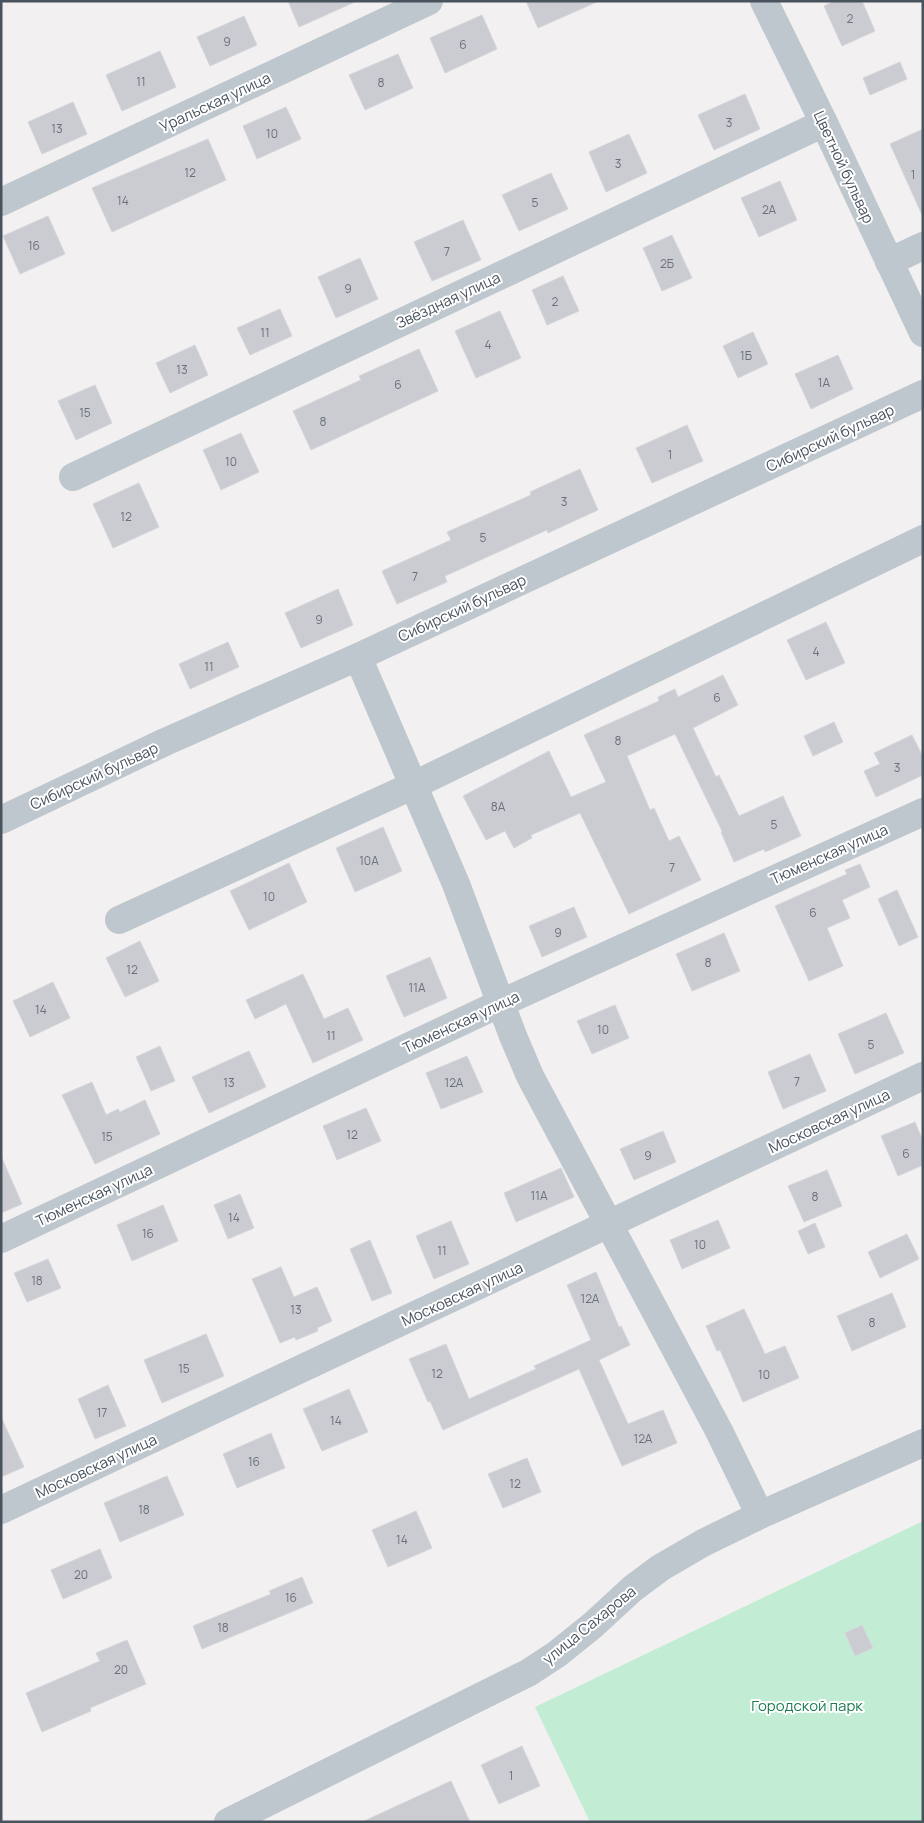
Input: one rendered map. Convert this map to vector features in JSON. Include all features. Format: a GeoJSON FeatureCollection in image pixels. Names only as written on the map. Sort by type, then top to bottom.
{"type":"FeatureCollection","features":[{"type":"Feature","properties":{"kind":"street","name":"Уральская улица"},"geometry":{"type":"LineString","coordinates":[[1,202],[428,1]]}},
{"type":"Feature","properties":{"kind":"street","name":"Цветной бульвар"},"geometry":{"type":"LineString","coordinates":[[764,1],[824,123],[923,334]]}},
{"type":"Feature","properties":{"kind":"street","name":"Звёздная улица"},"geometry":{"type":"LineString","coordinates":[[73,477],[824,123]]}},
{"type":"Feature","properties":{"kind":"street"},"geometry":{"type":"LineString","coordinates":[[889,262],[923,246]]}},
{"type":"Feature","properties":{"kind":"street","name":"Сибирский бульвар"},"geometry":{"type":"LineString","coordinates":[[1,820],[166,742],[358,657],[923,394]]}},
{"type":"Feature","properties":{"kind":"street"},"geometry":{"type":"LineString","coordinates":[[119,920],[414,785],[923,538]]}},
{"type":"Feature","properties":{"kind":"street"},"geometry":{"type":"LineString","coordinates":[[358,657],[456,884],[530,1076],[719,1431],[760,1515]]}},
{"type":"Feature","properties":{"kind":"street","name":"Тюменская улица"},"geometry":{"type":"LineString","coordinates":[[1,1238],[501,1003],[923,812]]}},
{"type":"Feature","properties":{"kind":"street","name":"Московская улица"},"geometry":{"type":"LineString","coordinates":[[1,1510],[610,1225],[923,1076]]}},
{"type":"Feature","properties":{"kind":"street","name":"улица Сахарова"},"geometry":{"type":"LineString","coordinates":[[228,1822],[528,1673],[557,1654],[593,1625],[632,1589],[660,1568],[703,1543],[760,1515],[923,1443]]}},
{"type":"Feature","properties":{"kind":"green space","name":"Городской парк"},"geometry":{"type":"Polygon","coordinates":[[[923,1521],[923,1822],[590,1822],[535,1707],[923,1521]]]}},
{"type":"Feature","properties":{"kind":"building"},"geometry":{"type":"Polygon","coordinates":[[[288,1],[357,1],[299,27],[288,1]]]}},
{"type":"Feature","properties":{"kind":"building"},"geometry":{"type":"Polygon","coordinates":[[[526,1],[599,1],[538,28],[526,1]]]}},
{"type":"Feature","properties":{"kind":"building"},"geometry":{"type":"Polygon","coordinates":[[[834,1],[862,1],[875,31],[842,46],[824,6],[834,1]]]}},
{"type":"Feature","properties":{"kind":"building"},"geometry":{"type":"Polygon","coordinates":[[[482,15],[497,49],[445,73],[430,38],[482,15]]]}},
{"type":"Feature","properties":{"kind":"building"},"geometry":{"type":"Polygon","coordinates":[[[244,16],[257,45],[210,66],[197,37],[244,16]]]}},
{"type":"Feature","properties":{"kind":"building"},"geometry":{"type":"Polygon","coordinates":[[[160,51],[176,87],[122,111],[106,75],[160,51]]]}},
{"type":"Feature","properties":{"kind":"building"},"geometry":{"type":"Polygon","coordinates":[[[398,54],[413,88],[365,110],[349,75],[398,54]]]}},
{"type":"Feature","properties":{"kind":"building"},"geometry":{"type":"Polygon","coordinates":[[[900,62],[907,79],[870,95],[863,78],[900,62]]]}},
{"type":"Feature","properties":{"kind":"building"},"geometry":{"type":"Polygon","coordinates":[[[745,94],[760,129],[714,150],[698,115],[745,94]]]}},
{"type":"Feature","properties":{"kind":"building"},"geometry":{"type":"Polygon","coordinates":[[[73,102],[87,134],[42,154],[28,122],[73,102]]]}},
{"type":"Feature","properties":{"kind":"building"},"geometry":{"type":"Polygon","coordinates":[[[286,107],[301,139],[257,159],[243,126],[286,107]]]}},
{"type":"Feature","properties":{"kind":"building"},"geometry":{"type":"Polygon","coordinates":[[[923,129],[923,217],[890,144],[923,129]]]}},
{"type":"Feature","properties":{"kind":"building"},"geometry":{"type":"Polygon","coordinates":[[[629,134],[647,173],[606,192],[589,152],[629,134]]]}},
{"type":"Feature","properties":{"kind":"building"},"geometry":{"type":"Polygon","coordinates":[[[208,139],[226,180],[112,232],[92,188],[208,139]]]}},
{"type":"Feature","properties":{"kind":"building"},"geometry":{"type":"Polygon","coordinates":[[[551,173],[568,209],[519,231],[502,195],[551,173]]]}},
{"type":"Feature","properties":{"kind":"building"},"geometry":{"type":"Polygon","coordinates":[[[780,181],[797,220],[759,237],[741,198],[780,181]]]}},
{"type":"Feature","properties":{"kind":"building"},"geometry":{"type":"Polygon","coordinates":[[[48,216],[65,254],[20,274],[3,236],[48,216]]]}},
{"type":"Feature","properties":{"kind":"building"},"geometry":{"type":"Polygon","coordinates":[[[463,220],[481,260],[432,281],[414,242],[463,220]]]}},
{"type":"Feature","properties":{"kind":"building"},"geometry":{"type":"Polygon","coordinates":[[[672,235],[692,278],[662,291],[643,248],[672,235]]]}},
{"type":"Feature","properties":{"kind":"building"},"geometry":{"type":"Polygon","coordinates":[[[360,258],[378,299],[336,318],[318,277],[360,258]]]}},
{"type":"Feature","properties":{"kind":"building"},"geometry":{"type":"Polygon","coordinates":[[[563,276],[579,311],[547,325],[532,290],[563,276]]]}},
{"type":"Feature","properties":{"kind":"building"},"geometry":{"type":"Polygon","coordinates":[[[280,309],[292,336],[250,355],[237,328],[280,309]]]}},
{"type":"Feature","properties":{"kind":"building"},"geometry":{"type":"Polygon","coordinates":[[[500,311],[521,358],[476,378],[455,331],[500,311]]]}},
{"type":"Feature","properties":{"kind":"building"},"geometry":{"type":"Polygon","coordinates":[[[753,332],[768,364],[738,378],[723,346],[753,332]]]}},
{"type":"Feature","properties":{"kind":"building"},"geometry":{"type":"Polygon","coordinates":[[[195,345],[208,375],[170,393],[156,363],[195,345]]]}},
{"type":"Feature","properties":{"kind":"building"},"geometry":{"type":"Polygon","coordinates":[[[419,349],[438,391],[311,450],[293,411],[361,380],[359,376],[419,349]]]}},
{"type":"Feature","properties":{"kind":"building"},"geometry":{"type":"Polygon","coordinates":[[[838,355],[853,389],[811,409],[795,374],[838,355]]]}},
{"type":"Feature","properties":{"kind":"building"},"geometry":{"type":"Polygon","coordinates":[[[95,385],[112,423],[76,440],[58,401],[95,385]]]}},
{"type":"Feature","properties":{"kind":"building"},"geometry":{"type":"Polygon","coordinates":[[[687,425],[703,461],[652,483],[636,448],[687,425]]]}},
{"type":"Feature","properties":{"kind":"building"},"geometry":{"type":"Polygon","coordinates":[[[241,433],[259,472],[221,490],[203,450],[241,433]]]}},
{"type":"Feature","properties":{"kind":"building"},"geometry":{"type":"Polygon","coordinates":[[[580,469],[598,510],[548,533],[547,530],[445,576],[447,582],[397,604],[382,571],[451,540],[447,532],[531,495],[530,492],[580,469]]]}},
{"type":"Feature","properties":{"kind":"building"},"geometry":{"type":"Polygon","coordinates":[[[139,483],[159,527],[113,548],[93,504],[139,483]]]}},
{"type":"Feature","properties":{"kind":"building"},"geometry":{"type":"Polygon","coordinates":[[[338,589],[353,625],[301,648],[285,613],[338,589]]]}},
{"type":"Feature","properties":{"kind":"building"},"geometry":{"type":"Polygon","coordinates":[[[826,622],[845,663],[806,680],[787,640],[826,622]]]}},
{"type":"Feature","properties":{"kind":"building"},"geometry":{"type":"Polygon","coordinates":[[[228,642],[239,667],[190,689],[179,664],[228,642]]]}},
{"type":"Feature","properties":{"kind":"building"},"geometry":{"type":"Polygon","coordinates":[[[723,675],[738,705],[693,728],[716,777],[719,775],[739,816],[783,796],[801,836],[765,852],[764,849],[734,862],[722,831],[675,734],[627,756],[650,810],[654,808],[669,841],[679,836],[701,880],[629,914],[580,813],[531,835],[532,838],[514,848],[505,831],[486,840],[463,796],[549,751],[571,797],[606,782],[584,735],[659,701],[658,697],[675,689],[678,697],[723,675]]]}},
{"type":"Feature","properties":{"kind":"building"},"geometry":{"type":"Polygon","coordinates":[[[834,722],[843,742],[813,756],[804,736],[834,722]]]}},
{"type":"Feature","properties":{"kind":"building"},"geometry":{"type":"Polygon","coordinates":[[[912,735],[923,757],[923,775],[876,797],[864,771],[880,764],[874,753],[912,735]]]}},
{"type":"Feature","properties":{"kind":"building"},"geometry":{"type":"Polygon","coordinates":[[[383,827],[402,871],[355,892],[336,848],[383,827]]]}},
{"type":"Feature","properties":{"kind":"building"},"geometry":{"type":"Polygon","coordinates":[[[289,863],[307,902],[249,930],[230,891],[289,863]]]}},
{"type":"Feature","properties":{"kind":"building"},"geometry":{"type":"Polygon","coordinates":[[[860,864],[870,887],[842,900],[850,918],[827,928],[843,966],[809,981],[775,906],[847,874],[845,870],[860,864]]]}},
{"type":"Feature","properties":{"kind":"building"},"geometry":{"type":"Polygon","coordinates":[[[897,890],[918,937],[899,946],[878,899],[897,890]]]}},
{"type":"Feature","properties":{"kind":"building"},"geometry":{"type":"Polygon","coordinates":[[[574,907],[587,937],[542,957],[529,926],[574,907]]]}},
{"type":"Feature","properties":{"kind":"building"},"geometry":{"type":"Polygon","coordinates":[[[724,933],[740,971],[692,991],[676,954],[724,933]]]}},
{"type":"Feature","properties":{"kind":"building"},"geometry":{"type":"Polygon","coordinates":[[[140,941],[159,981],[125,997],[106,958],[140,941]]]}},
{"type":"Feature","properties":{"kind":"building"},"geometry":{"type":"Polygon","coordinates":[[[430,957],[447,998],[404,1017],[386,976],[430,957]]]}},
{"type":"Feature","properties":{"kind":"building"},"geometry":{"type":"Polygon","coordinates":[[[303,974],[324,1019],[348,1008],[363,1040],[313,1063],[286,1004],[255,1019],[246,1000],[303,974]]]}},
{"type":"Feature","properties":{"kind":"building"},"geometry":{"type":"Polygon","coordinates":[[[53,982],[70,1018],[30,1037],[13,1001],[53,982]]]}},
{"type":"Feature","properties":{"kind":"building"},"geometry":{"type":"Polygon","coordinates":[[[615,1005],[629,1038],[592,1054],[577,1021],[615,1005]]]}},
{"type":"Feature","properties":{"kind":"building"},"geometry":{"type":"Polygon","coordinates":[[[886,1013],[904,1053],[855,1074],[838,1034],[886,1013]]]}},
{"type":"Feature","properties":{"kind":"building"},"geometry":{"type":"Polygon","coordinates":[[[160,1046],[175,1081],[151,1091],[136,1057],[160,1046]]]}},
{"type":"Feature","properties":{"kind":"building"},"geometry":{"type":"Polygon","coordinates":[[[249,1051],[266,1087],[209,1113],[192,1077],[249,1051]]]}},
{"type":"Feature","properties":{"kind":"building"},"geometry":{"type":"Polygon","coordinates":[[[810,1054],[826,1091],[783,1109],[768,1072],[810,1054]]]}},
{"type":"Feature","properties":{"kind":"building"},"geometry":{"type":"Polygon","coordinates":[[[467,1056],[483,1092],[441,1109],[426,1073],[467,1056]]]}},
{"type":"Feature","properties":{"kind":"building"},"geometry":{"type":"Polygon","coordinates":[[[92,1082],[106,1115],[118,1109],[120,1112],[145,1100],[160,1134],[95,1164],[62,1095],[92,1082]]]}},
{"type":"Feature","properties":{"kind":"building"},"geometry":{"type":"Polygon","coordinates":[[[366,1108],[381,1141],[337,1160],[323,1126],[366,1108]]]}},
{"type":"Feature","properties":{"kind":"building"},"geometry":{"type":"Polygon","coordinates":[[[915,1122],[923,1141],[923,1165],[898,1176],[881,1136],[915,1122]]]}},
{"type":"Feature","properties":{"kind":"building"},"geometry":{"type":"Polygon","coordinates":[[[663,1131],[676,1162],[634,1180],[620,1149],[663,1131]]]}},
{"type":"Feature","properties":{"kind":"building"},"geometry":{"type":"Polygon","coordinates":[[[1,1156],[22,1204],[1,1213],[1,1156]]]}},
{"type":"Feature","properties":{"kind":"building"},"geometry":{"type":"Polygon","coordinates":[[[561,1168],[574,1197],[516,1222],[504,1193],[561,1168]]]}},
{"type":"Feature","properties":{"kind":"building"},"geometry":{"type":"Polygon","coordinates":[[[827,1170],[842,1206],[804,1222],[788,1186],[827,1170]]]}},
{"type":"Feature","properties":{"kind":"building"},"geometry":{"type":"Polygon","coordinates":[[[240,1194],[254,1228],[228,1239],[214,1205],[240,1194]]]}},
{"type":"Feature","properties":{"kind":"building"},"geometry":{"type":"Polygon","coordinates":[[[163,1205],[178,1241],[132,1261],[117,1225],[163,1205]]]}},
{"type":"Feature","properties":{"kind":"building"},"geometry":{"type":"Polygon","coordinates":[[[718,1220],[730,1248],[682,1269],[670,1240],[718,1220]]]}},
{"type":"Feature","properties":{"kind":"building"},"geometry":{"type":"Polygon","coordinates":[[[451,1221],[469,1264],[434,1279],[416,1236],[451,1221]]]}},
{"type":"Feature","properties":{"kind":"building"},"geometry":{"type":"Polygon","coordinates":[[[815,1223],[825,1247],[808,1254],[798,1231],[815,1223]]]}},
{"type":"Feature","properties":{"kind":"building"},"geometry":{"type":"Polygon","coordinates":[[[907,1234],[919,1259],[880,1278],[868,1252],[907,1234]]]}},
{"type":"Feature","properties":{"kind":"building"},"geometry":{"type":"Polygon","coordinates":[[[370,1240],[392,1293],[372,1301],[350,1249],[370,1240]]]}},
{"type":"Feature","properties":{"kind":"building"},"geometry":{"type":"Polygon","coordinates":[[[48,1259],[61,1288],[27,1302],[14,1273],[48,1259]]]}},
{"type":"Feature","properties":{"kind":"building"},"geometry":{"type":"Polygon","coordinates":[[[281,1267],[294,1297],[317,1287],[332,1321],[317,1328],[318,1331],[296,1340],[295,1337],[280,1343],[252,1279],[281,1267]]]}},
{"type":"Feature","properties":{"kind":"building"},"geometry":{"type":"Polygon","coordinates":[[[596,1272],[619,1327],[621,1326],[630,1345],[599,1360],[628,1424],[663,1410],[677,1443],[622,1466],[579,1369],[443,1430],[409,1359],[446,1344],[469,1399],[536,1369],[534,1366],[591,1340],[567,1285],[596,1272]]]}},
{"type":"Feature","properties":{"kind":"building"},"geometry":{"type":"Polygon","coordinates":[[[892,1293],[906,1327],[852,1351],[837,1316],[892,1293]]]}},
{"type":"Feature","properties":{"kind":"building"},"geometry":{"type":"Polygon","coordinates":[[[744,1309],[765,1354],[785,1346],[799,1378],[743,1402],[720,1350],[717,1351],[706,1326],[744,1309]]]}},
{"type":"Feature","properties":{"kind":"building"},"geometry":{"type":"Polygon","coordinates":[[[206,1334],[224,1376],[162,1403],[144,1360],[206,1334]]]}},
{"type":"Feature","properties":{"kind":"building"},"geometry":{"type":"Polygon","coordinates":[[[108,1385],[126,1426],[95,1439],[78,1399],[108,1385]]]}},
{"type":"Feature","properties":{"kind":"building"},"geometry":{"type":"Polygon","coordinates":[[[349,1389],[368,1432],[322,1451],[303,1409],[349,1389]]]}},
{"type":"Feature","properties":{"kind":"building"},"geometry":{"type":"Polygon","coordinates":[[[1,1417],[24,1467],[1,1477],[1,1417]]]}},
{"type":"Feature","properties":{"kind":"building"},"geometry":{"type":"Polygon","coordinates":[[[271,1433],[285,1468],[237,1488],[223,1454],[271,1433]]]}},
{"type":"Feature","properties":{"kind":"building"},"geometry":{"type":"Polygon","coordinates":[[[527,1458],[541,1492],[503,1508],[488,1474],[527,1458]]]}},
{"type":"Feature","properties":{"kind":"building"},"geometry":{"type":"Polygon","coordinates":[[[167,1476],[184,1515],[120,1542],[104,1503],[167,1476]]]}},
{"type":"Feature","properties":{"kind":"building"},"geometry":{"type":"Polygon","coordinates":[[[416,1511],[432,1548],[388,1567],[372,1530],[416,1511]]]}},
{"type":"Feature","properties":{"kind":"building"},"geometry":{"type":"Polygon","coordinates":[[[100,1549],[112,1578],[63,1599],[51,1570],[100,1549]]]}},
{"type":"Feature","properties":{"kind":"building"},"geometry":{"type":"Polygon","coordinates":[[[302,1577],[313,1603],[202,1649],[193,1626],[271,1594],[269,1591],[302,1577]]]}},
{"type":"Feature","properties":{"kind":"building"},"geometry":{"type":"Polygon","coordinates":[[[862,1625],[873,1648],[855,1656],[845,1633],[862,1625]]]}},
{"type":"Feature","properties":{"kind":"building"},"geometry":{"type":"Polygon","coordinates":[[[127,1640],[146,1684],[90,1708],[91,1711],[42,1732],[26,1693],[100,1661],[96,1653],[127,1640]]]}},
{"type":"Feature","properties":{"kind":"building"},"geometry":{"type":"Polygon","coordinates":[[[522,1746],[540,1786],[499,1804],[481,1765],[522,1746]]]}},
{"type":"Feature","properties":{"kind":"building"},"geometry":{"type":"Polygon","coordinates":[[[451,1781],[470,1822],[362,1822],[451,1781]]]}}]}
